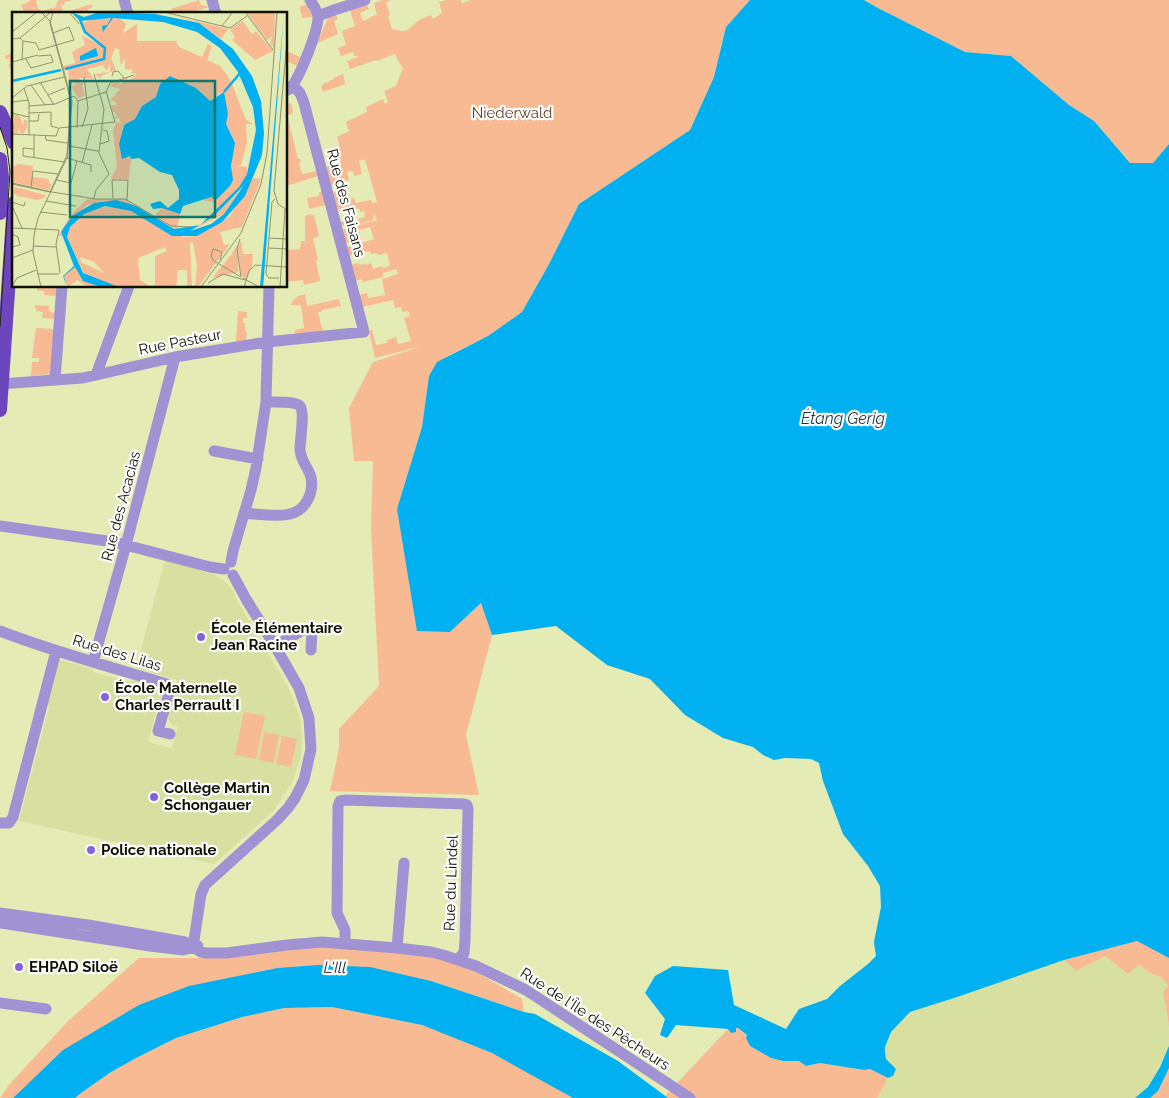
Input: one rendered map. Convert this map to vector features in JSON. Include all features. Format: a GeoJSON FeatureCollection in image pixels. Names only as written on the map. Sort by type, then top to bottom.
{"type":"FeatureCollection","features":[{"type":"Feature","properties":{"kind":"main road"},"geometry":{"type":"LineString","coordinates":[[0,112],[9,137]]}},
{"type":"Feature","properties":{"kind":"main road"},"geometry":{"type":"LineString","coordinates":[[0,159],[2,177],[0,213]]}},
{"type":"Feature","properties":{"kind":"main road"},"geometry":{"type":"LineString","coordinates":[[0,410],[12,231]]}},
{"type":"Feature","properties":{"kind":"street"},"geometry":{"type":"LineString","coordinates":[[290,88],[318,26],[318,16],[310,0]]}},
{"type":"Feature","properties":{"kind":"street"},"geometry":{"type":"LineString","coordinates":[[318,16],[365,0]]}},
{"type":"Feature","properties":{"kind":"street","name":"Rue des Faisans"},"geometry":{"type":"LineString","coordinates":[[290,88],[300,93],[304,103],[364,332]]}},
{"type":"Feature","properties":{"kind":"street"},"geometry":{"type":"LineString","coordinates":[[55,380],[62,288]]}},
{"type":"Feature","properties":{"kind":"street"},"geometry":{"type":"LineString","coordinates":[[96,375],[128,288]]}},
{"type":"Feature","properties":{"kind":"street"},"geometry":{"type":"LineString","coordinates":[[194,946],[201,894],[205,885],[288,808],[301,787],[312,749],[309,718],[299,688],[229,569],[258,459],[266,402],[269,288]]}},
{"type":"Feature","properties":{"kind":"street","name":"Rue Pasteur"},"geometry":{"type":"LineString","coordinates":[[1,384],[96,375],[175,357],[267,342],[364,332]]}},
{"type":"Feature","properties":{"kind":"street","name":"Rue des Acacias"},"geometry":{"type":"LineString","coordinates":[[93,662],[175,357]]}},
{"type":"Feature","properties":{"kind":"street"},"geometry":{"type":"LineString","coordinates":[[244,513],[290,514],[304,506],[309,499],[312,488],[310,473],[303,462],[300,452],[301,408],[293,404],[266,402]]}},
{"type":"Feature","properties":{"kind":"street"},"geometry":{"type":"LineString","coordinates":[[214,451],[258,459]]}},
{"type":"Feature","properties":{"kind":"street"},"geometry":{"type":"LineString","coordinates":[[0,526],[106,541],[210,567],[229,569]]}},
{"type":"Feature","properties":{"kind":"street"},"geometry":{"type":"LineString","coordinates":[[275,646],[305,629],[315,629],[311,650]]}},
{"type":"Feature","properties":{"kind":"street","name":"Rue des Lilas"},"geometry":{"type":"LineString","coordinates":[[0,631],[24,641],[167,684],[170,690],[158,731],[170,734]]}},
{"type":"Feature","properties":{"kind":"street"},"geometry":{"type":"LineString","coordinates":[[0,824],[6,824],[12,820],[56,651]]}},
{"type":"Feature","properties":{"kind":"street","name":"Rue du Lindel"},"geometry":{"type":"LineString","coordinates":[[345,944],[345,930],[337,912],[338,804],[346,800],[462,804],[467,805],[468,812],[465,947],[464,953],[458,960]]}},
{"type":"Feature","properties":{"kind":"street"},"geometry":{"type":"LineString","coordinates":[[397,948],[404,863]]}},
{"type":"Feature","properties":{"kind":"street","name":"Rue de l'Île des Pêcheurs"},"geometry":{"type":"LineString","coordinates":[[0,912],[86,931]]}},
{"type":"Feature","properties":{"kind":"street","name":"Rue de l'Île des Pêcheurs"},"geometry":{"type":"LineString","coordinates":[[0,923],[185,942],[206,953],[227,953],[308,943],[345,944],[430,952],[476,966],[526,990],[690,1098]]}},
{"type":"Feature","properties":{"kind":"street"},"geometry":{"type":"LineString","coordinates":[[0,1003],[46,1009]]}},
{"type":"Feature","properties":{"kind":"shaded area"},"geometry":{"type":"Polygon","coordinates":[[[165,560],[213,574],[233,590],[238,602],[288,687],[299,714],[302,749],[292,783],[274,810],[214,864],[19,821],[49,707],[48,704],[59,660],[93,669],[93,672],[131,682],[132,679],[162,687],[148,742],[172,748],[178,727],[172,725],[167,717],[177,680],[136,668],[165,560]]]}},
{"type":"Feature","properties":{"kind":"shaded area"},"geometry":{"type":"Polygon","coordinates":[[[1105,956],[1128,974],[1139,965],[1152,974],[1161,977],[1168,986],[1163,992],[1169,1026],[1169,1048],[1148,1087],[1135,1098],[877,1098],[888,1078],[893,1076],[891,1066],[886,1059],[885,1047],[891,1032],[910,1012],[1064,960],[1076,971],[1105,956]]]}},
{"type":"Feature","properties":{"kind":"green space"},"geometry":{"type":"Polygon","coordinates":[[[31,0],[38,0],[36,1],[38,9],[41,11],[56,7],[59,0],[73,0],[64,2],[65,4],[61,5],[63,12],[24,12],[21,5],[31,0]]]}},
{"type":"Feature","properties":{"kind":"green space"},"geometry":{"type":"Polygon","coordinates":[[[199,0],[201,5],[209,7],[192,12],[172,12],[171,9],[199,0]]]}},
{"type":"Feature","properties":{"kind":"green space","name":"Niederwald"},"geometry":{"type":"Polygon","coordinates":[[[391,0],[386,2],[392,29],[406,31],[419,20],[431,15],[433,19],[442,13],[439,2],[447,0],[461,0],[462,3],[471,0],[750,0],[726,27],[714,77],[690,130],[579,204],[548,266],[522,312],[488,336],[449,355],[429,376],[422,427],[397,509],[450,632],[481,603],[492,635],[466,735],[479,795],[330,791],[339,749],[339,729],[379,686],[371,529],[373,461],[354,461],[349,408],[373,362],[423,346],[375,358],[369,331],[372,330],[376,345],[387,343],[387,340],[396,337],[398,344],[411,341],[404,318],[410,316],[408,311],[402,312],[401,307],[395,308],[393,300],[362,307],[359,295],[367,293],[368,298],[385,295],[382,279],[398,274],[396,269],[383,273],[383,277],[363,282],[362,279],[355,281],[351,265],[371,263],[373,269],[390,266],[387,253],[379,255],[376,253],[371,254],[370,251],[348,256],[347,247],[374,239],[370,227],[359,230],[361,239],[345,243],[342,230],[377,220],[374,214],[373,220],[349,227],[348,224],[341,226],[340,222],[349,220],[350,224],[358,222],[358,219],[365,217],[364,211],[360,212],[359,208],[353,210],[352,208],[345,210],[337,209],[332,193],[340,191],[343,200],[354,198],[356,203],[371,200],[372,203],[377,202],[365,159],[359,161],[362,174],[354,176],[353,171],[347,172],[349,180],[331,185],[325,167],[340,164],[340,148],[337,137],[349,131],[346,122],[367,112],[366,107],[383,99],[385,104],[388,102],[384,91],[396,86],[403,68],[395,54],[350,69],[347,61],[358,56],[354,56],[353,52],[341,56],[338,48],[346,45],[342,31],[355,26],[350,10],[367,5],[369,9],[360,13],[363,21],[377,15],[374,3],[391,0]]]}},
{"type":"Feature","properties":{"kind":"green space"},"geometry":{"type":"Polygon","coordinates":[[[864,0],[1169,0],[1169,144],[1153,163],[1130,163],[1094,121],[1069,105],[1011,56],[965,52],[864,0]]]}},
{"type":"Feature","properties":{"kind":"green space"},"geometry":{"type":"Polygon","coordinates":[[[92,4],[93,7],[88,9],[89,12],[66,12],[92,4]]]}},
{"type":"Feature","properties":{"kind":"green space"},"geometry":{"type":"Polygon","coordinates":[[[308,5],[312,17],[302,18],[300,6],[308,5]]]}},
{"type":"Feature","properties":{"kind":"green space"},"geometry":{"type":"Polygon","coordinates":[[[336,15],[338,19],[334,21],[338,34],[317,43],[328,18],[336,15]]]}},
{"type":"Feature","properties":{"kind":"green space"},"geometry":{"type":"Polygon","coordinates":[[[12,52],[12,70],[8,65],[10,64],[9,58],[6,59],[5,56],[12,52]]]}},
{"type":"Feature","properties":{"kind":"green space"},"geometry":{"type":"Polygon","coordinates":[[[288,52],[300,57],[297,66],[288,62],[288,52]]]}},
{"type":"Feature","properties":{"kind":"green space"},"geometry":{"type":"Polygon","coordinates":[[[343,74],[345,84],[323,92],[321,86],[323,84],[343,74]]]}},
{"type":"Feature","properties":{"kind":"green space"},"geometry":{"type":"Polygon","coordinates":[[[291,103],[293,112],[288,115],[288,104],[291,103]]]}},
{"type":"Feature","properties":{"kind":"green space"},"geometry":{"type":"Polygon","coordinates":[[[288,119],[298,159],[301,162],[299,163],[302,174],[317,171],[318,176],[288,185],[288,119]]]}},
{"type":"Feature","properties":{"kind":"green space"},"geometry":{"type":"Polygon","coordinates":[[[319,192],[322,192],[326,205],[309,209],[307,198],[319,196],[319,192]]]}},
{"type":"Feature","properties":{"kind":"green space"},"geometry":{"type":"Polygon","coordinates":[[[314,215],[319,236],[313,238],[320,281],[304,285],[303,280],[288,282],[288,250],[300,249],[301,241],[305,241],[305,216],[314,215]]]}},
{"type":"Feature","properties":{"kind":"green space"},"geometry":{"type":"Polygon","coordinates":[[[37,288],[58,288],[57,296],[44,295],[44,291],[37,290],[37,288]]]}},
{"type":"Feature","properties":{"kind":"green space"},"geometry":{"type":"Polygon","coordinates":[[[305,294],[307,306],[339,299],[341,306],[318,312],[323,332],[295,335],[295,330],[304,328],[301,305],[291,305],[291,303],[298,296],[305,294]]]}},
{"type":"Feature","properties":{"kind":"green space"},"geometry":{"type":"Polygon","coordinates":[[[35,305],[49,306],[49,312],[56,313],[55,319],[42,318],[43,312],[36,311],[35,305]]]}},
{"type":"Feature","properties":{"kind":"green space"},"geometry":{"type":"Polygon","coordinates":[[[238,311],[247,312],[247,318],[243,318],[243,323],[245,323],[245,331],[247,332],[246,340],[236,342],[238,311]]]}},
{"type":"Feature","properties":{"kind":"green space"},"geometry":{"type":"Polygon","coordinates":[[[36,328],[54,329],[51,374],[31,376],[32,362],[39,362],[39,358],[32,358],[36,328]]]}},
{"type":"Feature","properties":{"kind":"green space"},"geometry":{"type":"Polygon","coordinates":[[[244,712],[265,716],[256,759],[235,755],[244,712]]]}},
{"type":"Feature","properties":{"kind":"green space"},"geometry":{"type":"Polygon","coordinates":[[[264,732],[279,735],[274,763],[259,760],[264,732]]]}},
{"type":"Feature","properties":{"kind":"green space"},"geometry":{"type":"Polygon","coordinates":[[[282,736],[297,739],[291,767],[276,764],[282,736]]]}},
{"type":"Feature","properties":{"kind":"green space"},"geometry":{"type":"Polygon","coordinates":[[[1137,941],[1169,958],[1169,1026],[1163,992],[1168,986],[1161,977],[1152,974],[1139,965],[1128,974],[1105,956],[1076,971],[1064,960],[1137,941]]]}},
{"type":"Feature","properties":{"kind":"green space"},"geometry":{"type":"Polygon","coordinates":[[[321,946],[436,957],[475,971],[522,999],[524,1012],[431,981],[318,965],[277,968],[224,979],[63,1050],[13,1098],[0,1098],[9,1085],[68,1021],[139,958],[231,958],[321,946]]]}},
{"type":"Feature","properties":{"kind":"green space"},"geometry":{"type":"Polygon","coordinates":[[[332,1007],[422,1025],[492,1052],[573,1098],[75,1098],[111,1072],[176,1038],[242,1017],[284,1008],[332,1007]]]}},
{"type":"Feature","properties":{"kind":"green space"},"geometry":{"type":"Polygon","coordinates":[[[738,1028],[747,1036],[746,1038],[750,1046],[771,1058],[783,1061],[799,1061],[806,1066],[820,1063],[863,1070],[870,1069],[888,1078],[877,1098],[668,1098],[665,1096],[728,1029],[738,1028]]]}},
{"type":"Feature","properties":{"kind":"green space"},"geometry":{"type":"Polygon","coordinates":[[[1169,1068],[1169,1098],[1150,1098],[1158,1091],[1169,1068]]]}},
{"type":"Feature","properties":{"kind":"water","name":"Étang Gerig"},"geometry":{"type":"Polygon","coordinates":[[[750,0],[864,0],[965,52],[1011,56],[1069,105],[1094,121],[1130,163],[1153,163],[1169,144],[1169,958],[1137,941],[1064,960],[910,1012],[891,1032],[885,1047],[886,1059],[896,1069],[893,1076],[888,1078],[870,1069],[864,1070],[820,1063],[806,1066],[799,1061],[783,1061],[771,1058],[750,1046],[746,1038],[747,1035],[738,1028],[736,1028],[736,1032],[731,1033],[728,1029],[676,1025],[667,1038],[660,1035],[665,1019],[645,993],[655,976],[673,966],[728,970],[734,1005],[786,1029],[799,1009],[827,999],[876,956],[874,942],[881,907],[880,886],[868,866],[843,834],[823,781],[819,763],[811,759],[785,758],[774,760],[763,755],[753,747],[723,738],[685,715],[650,679],[607,665],[556,626],[492,635],[481,603],[450,632],[417,631],[397,509],[422,427],[429,376],[437,362],[488,336],[522,312],[548,266],[579,204],[690,130],[714,77],[726,27],[750,0]]]}},
{"type":"Feature","properties":{"kind":"water","name":"L'Ill"},"geometry":{"type":"Polygon","coordinates":[[[318,965],[370,967],[431,981],[535,1014],[618,1061],[668,1098],[573,1098],[492,1053],[422,1025],[332,1007],[284,1008],[242,1017],[176,1038],[111,1072],[75,1098],[13,1098],[63,1050],[139,1005],[189,986],[277,968],[318,965]]]}},
{"type":"Feature","properties":{"kind":"water"},"geometry":{"type":"Polygon","coordinates":[[[1169,1046],[1169,1068],[1158,1091],[1150,1098],[1135,1098],[1148,1087],[1160,1067],[1169,1046]]]}},
{"type":"Feature","properties":{"kind":"tram line"},"geometry":{"type":"LineString","coordinates":[[0,127],[7,148],[10,172],[0,327]]}},
{"type":"Feature","properties":{"kind":"place","name":"École Élémentaire Jean Racine"},"geometry":{"type":"Point","coordinates":[201,637]}},
{"type":"Feature","properties":{"kind":"place","name":"École Maternelle Charles Perrault I"},"geometry":{"type":"Point","coordinates":[105,697]}},
{"type":"Feature","properties":{"kind":"place","name":"Collège Martin Schongauer"},"geometry":{"type":"Point","coordinates":[154,797]}},
{"type":"Feature","properties":{"kind":"place","name":"Police nationale"},"geometry":{"type":"Point","coordinates":[91,850]}},
{"type":"Feature","properties":{"kind":"place","name":"EHPAD Siloë"},"geometry":{"type":"Point","coordinates":[19,967]}}]}
